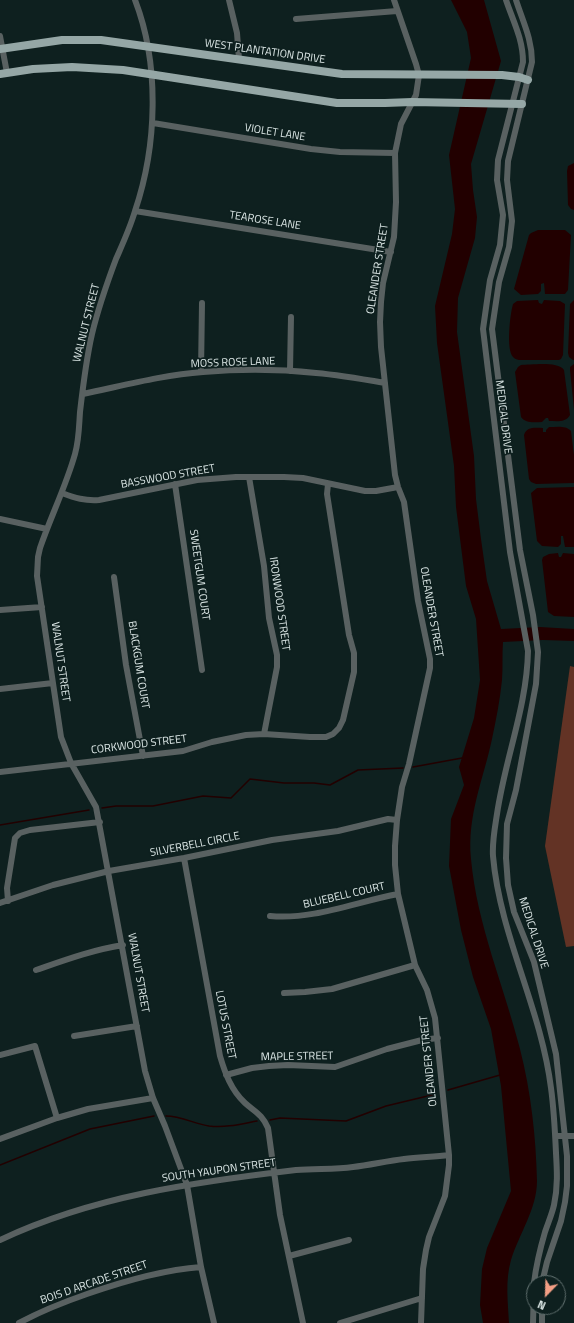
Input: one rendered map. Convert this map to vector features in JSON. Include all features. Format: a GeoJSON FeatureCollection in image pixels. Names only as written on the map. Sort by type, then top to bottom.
{"type":"FeatureCollection","features":[{"type":"Feature","properties":{"kind":"main road","name":"WEST PLANTATION DRIVE"},"geometry":{"type":"LineString","coordinates":[[2,49],[62,40],[81,39],[147,46],[342,74],[419,76],[502,75],[528,80]]}},
{"type":"Feature","properties":{"kind":"main road"},"geometry":{"type":"LineString","coordinates":[[4,74],[33,69],[72,67],[124,70],[336,103],[459,102],[522,104]]}},
{"type":"Feature","properties":{"kind":"street","name":"WALNUT STREET"},"geometry":{"type":"LineString","coordinates":[[135,0],[143,24],[151,74],[153,123],[146,174],[135,211],[100,306],[87,362],[77,445],[62,493],[47,529],[38,556],[37,566],[61,737],[71,763],[96,807],[100,822],[146,1071],[153,1098],[166,1126],[187,1185],[201,1267],[214,1323]]}},
{"type":"Feature","properties":{"kind":"street"},"geometry":{"type":"LineString","coordinates":[[229,0],[237,33],[239,60]]}},
{"type":"Feature","properties":{"kind":"street","name":"OLEANDER STREET"},"geometry":{"type":"LineString","coordinates":[[394,0],[419,76],[416,95],[401,124],[395,153],[396,219],[391,252],[383,282],[380,322],[381,347],[394,467],[398,487],[404,502],[418,601],[430,659],[430,668],[409,764],[402,787],[397,820],[395,865],[398,894],[415,965],[430,999],[435,1018],[449,1155],[445,1196],[429,1236],[426,1250],[423,1269],[422,1323]]}},
{"type":"Feature","properties":{"kind":"street","name":"MEDICAL DRIVE"},"geometry":{"type":"LineString","coordinates":[[506,0],[522,49],[522,62],[520,78],[512,103],[498,160],[497,180],[503,223],[500,245],[490,280],[483,329],[510,552],[528,647],[528,666],[521,707],[499,799],[492,854],[507,928],[530,997],[547,1062],[556,1136],[557,1170],[554,1206],[540,1252],[536,1275]]}},
{"type":"Feature","properties":{"kind":"street","name":"MEDICAL DRIVE"},"geometry":{"type":"LineString","coordinates":[[516,0],[532,48],[532,62],[508,161],[507,180],[512,221],[509,247],[499,282],[492,329],[520,550],[538,645],[536,684],[516,790],[507,824],[506,858],[508,885],[514,912],[534,962],[556,1054],[567,1169],[565,1202],[561,1221],[544,1275]]}},
{"type":"Feature","properties":{"kind":"street"},"geometry":{"type":"LineString","coordinates":[[296,19],[397,11]]}},
{"type":"Feature","properties":{"kind":"street"},"geometry":{"type":"LineString","coordinates":[[0,36],[4,74]]}},
{"type":"Feature","properties":{"kind":"street","name":"VIOLET LANE"},"geometry":{"type":"LineString","coordinates":[[153,123],[311,149],[340,152],[395,153]]}},
{"type":"Feature","properties":{"kind":"street"},"geometry":{"type":"LineString","coordinates":[[505,134],[514,136]]}},
{"type":"Feature","properties":{"kind":"street","name":"TEAROSE LANE"},"geometry":{"type":"LineString","coordinates":[[135,211],[391,252]]}},
{"type":"Feature","properties":{"kind":"street"},"geometry":{"type":"LineString","coordinates":[[503,223],[512,221]]}},
{"type":"Feature","properties":{"kind":"street"},"geometry":{"type":"LineString","coordinates":[[201,372],[202,303]]}},
{"type":"Feature","properties":{"kind":"street"},"geometry":{"type":"LineString","coordinates":[[290,371],[291,317]]}},
{"type":"Feature","properties":{"kind":"street","name":"MOSS ROSE LANE"},"geometry":{"type":"LineString","coordinates":[[83,394],[130,384],[201,372],[254,370],[316,373],[385,383]]}},
{"type":"Feature","properties":{"kind":"street","name":"BASSWOOD STREET"},"geometry":{"type":"LineString","coordinates":[[62,493],[78,499],[90,501],[197,480],[231,477],[303,478],[364,492],[398,487]]}},
{"type":"Feature","properties":{"kind":"street","name":"IRONWOOD STREET"},"geometry":{"type":"LineString","coordinates":[[249,477],[264,566],[269,618],[277,655],[277,668],[264,734]]}},
{"type":"Feature","properties":{"kind":"street","name":"SWEETGUM COURT"},"geometry":{"type":"LineString","coordinates":[[176,484],[202,670]]}},
{"type":"Feature","properties":{"kind":"street","name":"CORKWOOD STREET"},"geometry":{"type":"LineString","coordinates":[[0,772],[183,751],[226,738],[246,734],[326,737],[339,728],[343,720],[354,672],[354,653],[349,634],[327,494],[328,484]]}},
{"type":"Feature","properties":{"kind":"street"},"geometry":{"type":"LineString","coordinates":[[0,519],[47,529]]}},
{"type":"Feature","properties":{"kind":"street","name":"BLACKGUM COURT"},"geometry":{"type":"LineString","coordinates":[[114,577],[126,665],[143,756]]}},
{"type":"Feature","properties":{"kind":"street"},"geometry":{"type":"LineString","coordinates":[[0,610],[42,607]]}},
{"type":"Feature","properties":{"kind":"street"},"geometry":{"type":"LineString","coordinates":[[522,615],[533,613]]}},
{"type":"Feature","properties":{"kind":"street"},"geometry":{"type":"LineString","coordinates":[[0,689],[53,683]]}},
{"type":"Feature","properties":{"kind":"street","name":"SILVERBELL CIRCLE"},"geometry":{"type":"LineString","coordinates":[[0,903],[53,885],[109,871],[184,858],[272,840],[338,830],[388,819],[397,820]]}},
{"type":"Feature","properties":{"kind":"street"},"geometry":{"type":"LineString","coordinates":[[8,901],[7,888],[12,849],[15,838],[20,833],[30,830],[100,822]]}},
{"type":"Feature","properties":{"kind":"street","name":"LOTUS STREET"},"geometry":{"type":"LineString","coordinates":[[184,858],[220,1056],[226,1075],[234,1090],[245,1102],[262,1115],[268,1128],[280,1215],[303,1323]]}},
{"type":"Feature","properties":{"kind":"street","name":"BLUEBELL COURT"},"geometry":{"type":"LineString","coordinates":[[270,916],[279,917],[311,915],[398,894]]}},
{"type":"Feature","properties":{"kind":"street"},"geometry":{"type":"LineString","coordinates":[[36,970],[101,948],[123,945]]}},
{"type":"Feature","properties":{"kind":"street"},"geometry":{"type":"LineString","coordinates":[[284,993],[332,989],[415,965]]}},
{"type":"Feature","properties":{"kind":"street"},"geometry":{"type":"LineString","coordinates":[[74,1036],[137,1026]]}},
{"type":"Feature","properties":{"kind":"street","name":"MAPLE STREET"},"geometry":{"type":"LineString","coordinates":[[226,1075],[252,1068],[269,1066],[288,1065],[335,1067],[387,1049],[422,1040],[438,1038]]}},
{"type":"Feature","properties":{"kind":"street"},"geometry":{"type":"LineString","coordinates":[[0,1055],[35,1046],[57,1118]]}},
{"type":"Feature","properties":{"kind":"street"},"geometry":{"type":"LineString","coordinates":[[0,1140],[57,1118],[88,1109],[153,1098]]}},
{"type":"Feature","properties":{"kind":"street"},"geometry":{"type":"LineString","coordinates":[[556,1136],[574,1136]]}},
{"type":"Feature","properties":{"kind":"street","name":"SOUTH YAUPON STREET"},"geometry":{"type":"LineString","coordinates":[[0,1240],[42,1222],[89,1206],[129,1196],[187,1185],[296,1170],[354,1167],[404,1159],[449,1155]]}},
{"type":"Feature","properties":{"kind":"street"},"geometry":{"type":"LineString","coordinates":[[289,1256],[350,1240]]}},
{"type":"Feature","properties":{"kind":"street","name":"BOIS D ARCADE STREET"},"geometry":{"type":"LineString","coordinates":[[19,1323],[46,1310],[119,1283],[156,1273],[201,1267]]}},
{"type":"Feature","properties":{"kind":"street"},"geometry":{"type":"LineString","coordinates":[[340,1323],[422,1298]]}},
{"type":"Feature","properties":{"kind":"shaded area"},"geometry":{"type":"Polygon","coordinates":[[[451,0],[484,0],[501,61],[471,164],[477,217],[475,238],[458,298],[457,332],[474,456],[476,499],[487,581],[501,629],[540,627],[574,629],[574,641],[543,640],[503,642],[502,680],[498,710],[471,828],[470,843],[474,884],[485,932],[514,1025],[524,1065],[530,1098],[535,1148],[537,1181],[534,1202],[514,1250],[509,1268],[507,1292],[509,1323],[483,1323],[480,1305],[482,1269],[487,1248],[511,1191],[501,1086],[491,1029],[473,977],[461,930],[449,866],[451,819],[464,785],[459,767],[474,718],[480,680],[476,619],[466,586],[456,507],[454,466],[437,343],[435,306],[452,234],[455,209],[449,155],[471,58],[467,32],[451,0]]]}},
{"type":"Feature","properties":{"kind":"shaded area"},"geometry":{"type":"Polygon","coordinates":[[[574,163],[574,210],[568,205],[567,171],[568,166],[574,163]]]}},
{"type":"Feature","properties":{"kind":"shaded area"},"geometry":{"type":"Polygon","coordinates":[[[538,230],[565,230],[571,235],[568,290],[565,294],[545,294],[544,283],[541,284],[541,291],[538,294],[521,295],[514,289],[529,235],[538,230]]]}},
{"type":"Feature","properties":{"kind":"shaded area"},"geometry":{"type":"Polygon","coordinates":[[[538,300],[539,303],[542,304],[544,300],[560,301],[565,304],[563,355],[559,360],[519,360],[514,358],[511,353],[509,332],[513,304],[517,301],[538,300]]]}},
{"type":"Feature","properties":{"kind":"shaded area"},"geometry":{"type":"Polygon","coordinates":[[[574,300],[573,360],[569,357],[568,353],[570,304],[574,300]]]}},
{"type":"Feature","properties":{"kind":"shaded area"},"geometry":{"type":"Polygon","coordinates":[[[550,364],[561,367],[564,370],[570,415],[568,418],[558,421],[549,421],[548,418],[546,418],[542,422],[528,422],[521,417],[515,372],[521,365],[550,364]]]}},
{"type":"Feature","properties":{"kind":"shaded area"},"geometry":{"type":"Polygon","coordinates":[[[574,364],[574,410],[570,367],[574,364]]]}},
{"type":"Feature","properties":{"kind":"shaded area"},"geometry":{"type":"Polygon","coordinates":[[[549,427],[564,427],[571,431],[574,455],[574,483],[536,484],[531,482],[529,479],[524,435],[525,432],[529,429],[543,428],[543,432],[546,432],[549,427]]]}},
{"type":"Feature","properties":{"kind":"shaded area"},"geometry":{"type":"Polygon","coordinates":[[[574,487],[574,547],[565,547],[563,536],[561,536],[561,544],[558,547],[542,546],[537,541],[531,493],[537,488],[574,487]]]}},
{"type":"Feature","properties":{"kind":"shaded area"},"geometry":{"type":"Polygon","coordinates":[[[558,553],[559,557],[561,557],[563,553],[574,554],[574,617],[554,616],[548,612],[542,560],[543,557],[549,554],[558,553]]]}},
{"type":"Feature","properties":{"kind":"shaded area"},"geometry":{"type":"Polygon","coordinates":[[[570,666],[574,667],[574,946],[566,947],[545,846],[570,666]]]}},
{"type":"Feature","properties":{"kind":"waterway"},"geometry":{"type":"LineString","coordinates":[[413,767],[462,758]]}},
{"type":"Feature","properties":{"kind":"waterway"},"geometry":{"type":"LineString","coordinates":[[102,808],[116,806],[153,806],[203,796],[231,798],[250,779],[284,783],[314,783],[330,785],[358,770],[403,768]]}},
{"type":"Feature","properties":{"kind":"waterway"},"geometry":{"type":"LineString","coordinates":[[0,825],[89,810]]}},
{"type":"Feature","properties":{"kind":"waterway"},"geometry":{"type":"LineString","coordinates":[[448,1090],[500,1075]]}},
{"type":"Feature","properties":{"kind":"waterway"},"geometry":{"type":"LineString","coordinates":[[270,1120],[280,1118],[346,1121],[386,1106],[436,1094]]}},
{"type":"Feature","properties":{"kind":"waterway"},"geometry":{"type":"LineString","coordinates":[[0,1165],[90,1129],[154,1116]]}},
{"type":"Feature","properties":{"kind":"waterway"},"geometry":{"type":"LineString","coordinates":[[166,1116],[177,1117],[209,1126],[233,1125],[257,1121]]}}]}
